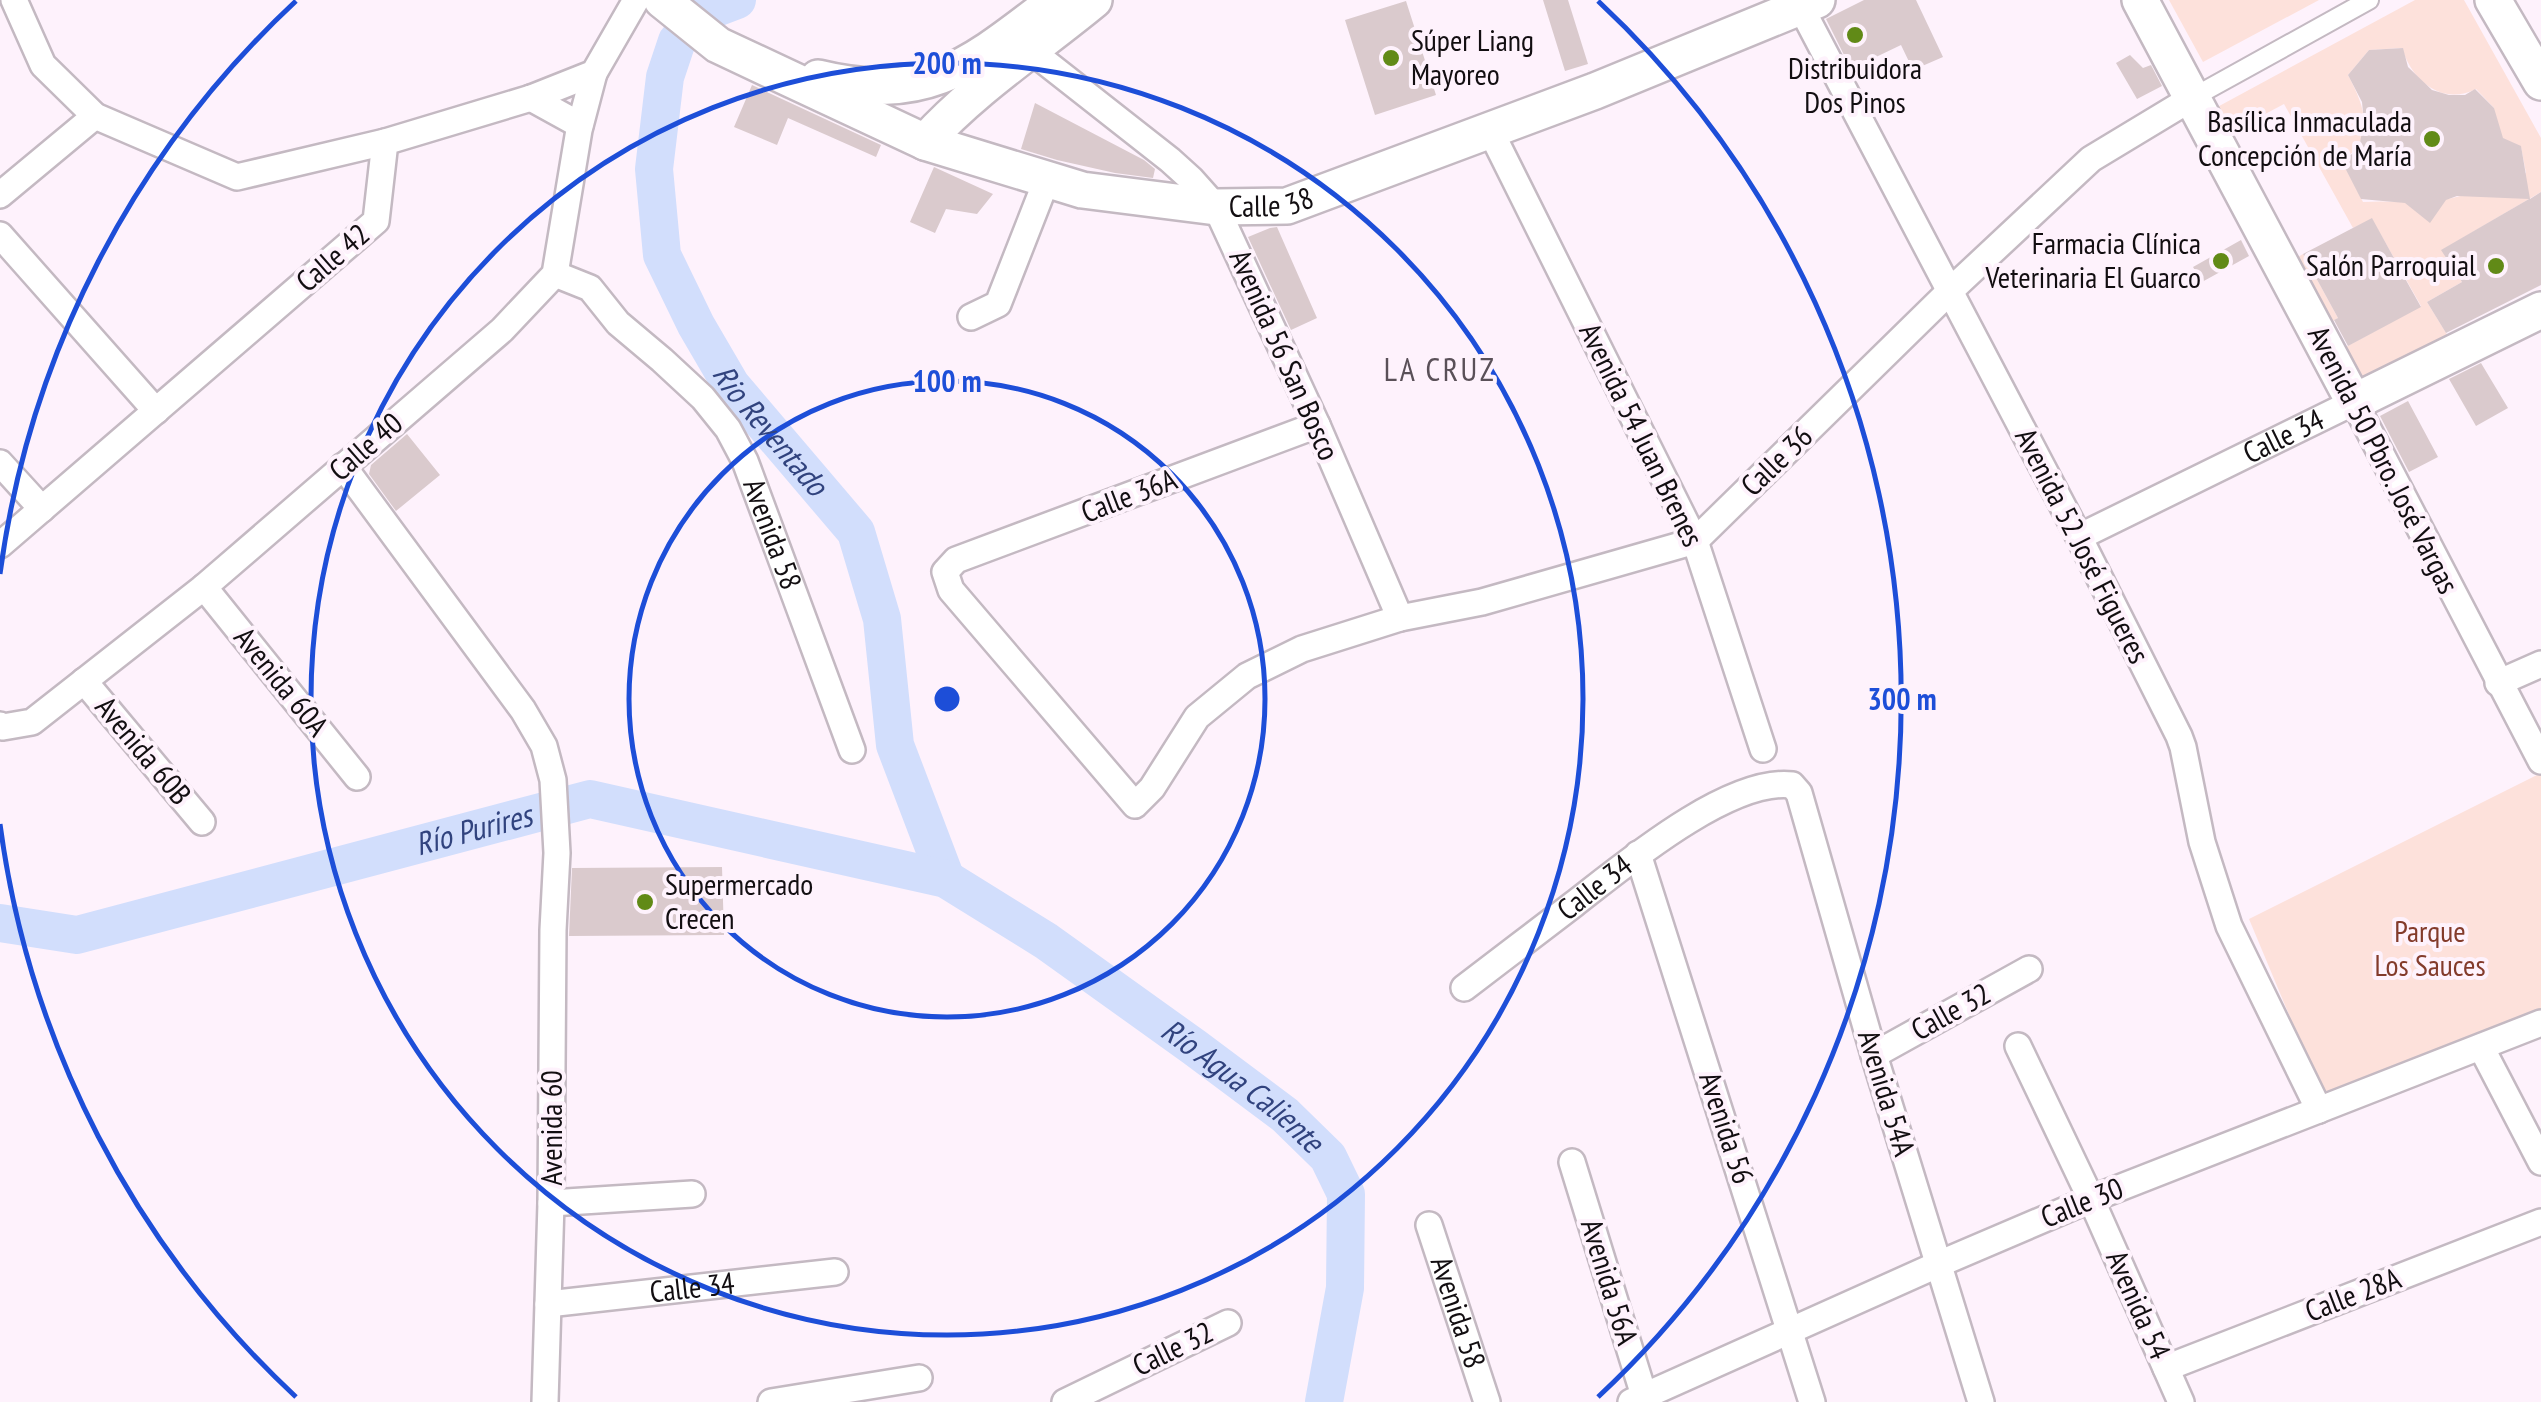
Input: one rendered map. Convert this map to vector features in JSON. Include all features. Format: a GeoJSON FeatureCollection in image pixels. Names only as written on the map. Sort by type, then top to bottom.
{"type":"FeatureCollection","features":[{"type":"Feature","properties":{"kind":"main road"},"geometry":{"type":"LineString","coordinates":[[662,0],[714,42],[792,72],[874,87],[930,80],[982,56],[1056,0]]}},
{"type":"Feature","properties":{"kind":"main road"},"geometry":{"type":"LineString","coordinates":[[925,142],[952,112],[1094,0]]}},
{"type":"Feature","properties":{"kind":"main road","name":"Avenida 50 Pbro. José Vargas"},"geometry":{"type":"LineString","coordinates":[[2140,0],[2354,402]]}},
{"type":"Feature","properties":{"kind":"main road"},"geometry":{"type":"LineString","coordinates":[[2493,0],[2541,82]]}},
{"type":"Feature","properties":{"kind":"main road","name":"Calle 38"},"geometry":{"type":"LineString","coordinates":[[714,42],[925,142],[1082,190],[1216,207],[1287,206],[1490,132],[1805,2]]}},
{"type":"Feature","properties":{"kind":"main road","name":"Calle 34"},"geometry":{"type":"LineString","coordinates":[[2354,402],[2541,310]]}},
{"type":"Feature","properties":{"kind":"street"},"geometry":{"type":"LineString","coordinates":[[14,0],[43,64],[95,116],[237,178],[385,142],[531,98],[594,73]]}},
{"type":"Feature","properties":{"kind":"street"},"geometry":{"type":"LineString","coordinates":[[555,274],[580,125],[594,73],[636,0]]}},
{"type":"Feature","properties":{"kind":"street","name":"Calle 36"},"geometry":{"type":"LineString","coordinates":[[1135,805],[1152,788],[1197,717],[1247,676],[1302,649],[1400,618],[1482,602],[1695,541],[2091,159],[2370,0]]}},
{"type":"Feature","properties":{"kind":"street","name":"Avenida 52 José Figueres"},"geometry":{"type":"LineString","coordinates":[[1805,2],[2184,747],[2202,842],[2229,926],[2320,1110]]}},
{"type":"Feature","properties":{"kind":"street","name":"Avenida 56 San Bosco"},"geometry":{"type":"LineString","coordinates":[[1030,50],[1170,160],[1216,207],[1317,425],[1400,618]]}},
{"type":"Feature","properties":{"kind":"street"},"geometry":{"type":"LineString","coordinates":[[531,98],[580,125]]}},
{"type":"Feature","properties":{"kind":"street"},"geometry":{"type":"LineString","coordinates":[[0,194],[95,116]]}},
{"type":"Feature","properties":{"kind":"street","name":"Avenida 54 Juan Brenes"},"geometry":{"type":"LineString","coordinates":[[1490,132],[1695,541],[1763,749]]}},
{"type":"Feature","properties":{"kind":"street","name":"Calle 42"},"geometry":{"type":"LineString","coordinates":[[0,546],[376,221],[385,142]]}},
{"type":"Feature","properties":{"kind":"street"},"geometry":{"type":"LineString","coordinates":[[971,317],[998,304],[1047,179]]}},
{"type":"Feature","properties":{"kind":"street"},"geometry":{"type":"LineString","coordinates":[[0,235],[156,411]]}},
{"type":"Feature","properties":{"kind":"street","name":"Calle 40"},"geometry":{"type":"LineString","coordinates":[[1,726],[32,722],[204,586],[502,330],[555,274]]}},
{"type":"Feature","properties":{"kind":"street","name":"Avenida 58"},"geometry":{"type":"LineString","coordinates":[[555,274],[590,288],[618,323],[703,398],[728,429],[745,461],[852,750]]}},
{"type":"Feature","properties":{"kind":"street","name":"Calle 34"},"geometry":{"type":"LineString","coordinates":[[2080,537],[2354,402]]}},
{"type":"Feature","properties":{"kind":"street","name":"Avenida 50 Pbro. José Vargas"},"geometry":{"type":"LineString","coordinates":[[2354,402],[2541,761]]}},
{"type":"Feature","properties":{"kind":"street","name":"Calle 36A"},"geometry":{"type":"LineString","coordinates":[[1135,805],[951,590],[946,572],[956,560],[1317,425]]}},
{"type":"Feature","properties":{"kind":"street"},"geometry":{"type":"LineString","coordinates":[[0,463],[42,510]]}},
{"type":"Feature","properties":{"kind":"street","name":"Avenida 60"},"geometry":{"type":"LineString","coordinates":[[343,466],[523,710],[544,746],[553,780],[557,853],[544,1402]]}},
{"type":"Feature","properties":{"kind":"street","name":"Avenida 60A"},"geometry":{"type":"LineString","coordinates":[[204,586],[357,777]]}},
{"type":"Feature","properties":{"kind":"street"},"geometry":{"type":"LineString","coordinates":[[2498,683],[2541,664]]}},
{"type":"Feature","properties":{"kind":"street","name":"Avenida 60B"},"geometry":{"type":"LineString","coordinates":[[84,681],[202,822]]}},
{"type":"Feature","properties":{"kind":"street","name":"Calle 34"},"geometry":{"type":"LineString","coordinates":[[1464,988],[1638,854],[1698,814],[1742,794],[1792,785]]}},
{"type":"Feature","properties":{"kind":"street","name":"Avenida 54A"},"geometry":{"type":"LineString","coordinates":[[1792,785],[1799,793],[1874,1055],[1981,1402]]}},
{"type":"Feature","properties":{"kind":"street","name":"Avenida 56"},"geometry":{"type":"LineString","coordinates":[[1638,854],[1812,1402]]}},
{"type":"Feature","properties":{"kind":"street","name":"Calle 32"},"geometry":{"type":"LineString","coordinates":[[1874,1055],[2028,969]]}},
{"type":"Feature","properties":{"kind":"street","name":"Calle 30"},"geometry":{"type":"LineString","coordinates":[[1641,1400],[1938,1264],[2091,1199],[2541,1023]]}},
{"type":"Feature","properties":{"kind":"street","name":"Avenida 54"},"geometry":{"type":"LineString","coordinates":[[2018,1046],[2181,1402]]}},
{"type":"Feature","properties":{"kind":"street"},"geometry":{"type":"LineString","coordinates":[[2481,1046],[2541,1162]]}},
{"type":"Feature","properties":{"kind":"street","name":"Avenida 56A"},"geometry":{"type":"LineString","coordinates":[[1572,1162],[1641,1400]]}},
{"type":"Feature","properties":{"kind":"street"},"geometry":{"type":"LineString","coordinates":[[551,1203],[692,1194]]}},
{"type":"Feature","properties":{"kind":"street","name":"Calle 28A"},"geometry":{"type":"LineString","coordinates":[[2166,1368],[2541,1222]]}},
{"type":"Feature","properties":{"kind":"street","name":"Avenida 58"},"geometry":{"type":"LineString","coordinates":[[1429,1224],[1488,1402]]}},
{"type":"Feature","properties":{"kind":"street","name":"Calle 34"},"geometry":{"type":"LineString","coordinates":[[548,1304],[835,1272]]}},
{"type":"Feature","properties":{"kind":"street","name":"Calle 32"},"geometry":{"type":"LineString","coordinates":[[1064,1402],[1228,1322]]}},
{"type":"Feature","properties":{"kind":"street"},"geometry":{"type":"LineString","coordinates":[[771,1402],[919,1378]]}},
{"type":"Feature","properties":{"kind":"green space"},"geometry":{"type":"Polygon","coordinates":[[[2169,0],[2319,0],[2203,62],[2169,0]]]}},
{"type":"Feature","properties":{"kind":"green space"},"geometry":{"type":"Polygon","coordinates":[[[2415,0],[2464,0],[2541,138],[2541,192],[2442,250],[2462,282],[2427,302],[2448,336],[2356,384],[2340,350],[2421,306],[2372,219],[2353,228],[2284,104],[2224,136],[2210,111],[2415,0]],[[2402,48],[2369,50],[2348,75],[2364,121],[2360,142],[2342,161],[2363,202],[2442,200],[2526,173],[2521,147],[2495,135],[2494,108],[2476,89],[2440,92],[2421,80],[2402,48]]]}},
{"type":"Feature","properties":{"kind":"green space"},"geometry":{"type":"Polygon","coordinates":[[[2303,254],[2338,318],[2326,325],[2293,260],[2303,254]]]}},
{"type":"Feature","properties":{"kind":"green space","name":"Parque Los Sauces"},"geometry":{"type":"Polygon","coordinates":[[[2541,773],[2541,1022],[2326,1103],[2249,919],[2541,773]]]}},
{"type":"Feature","properties":{"kind":"building"},"geometry":{"type":"Polygon","coordinates":[[[1543,0],[1568,0],[1588,64],[1565,71],[1543,0]]]}},
{"type":"Feature","properties":{"kind":"building"},"geometry":{"type":"Polygon","coordinates":[[[1864,0],[1916,0],[1943,57],[1913,70],[1901,45],[1851,69],[1826,19],[1864,0]]]}},
{"type":"Feature","properties":{"kind":"building","name":"Súper Liang Mayoreo"},"geometry":{"type":"Polygon","coordinates":[[[1406,1],[1436,95],[1375,115],[1345,20],[1406,1]]]}},
{"type":"Feature","properties":{"kind":"building","name":"Basílica Inmaculada Concepción de María"},"geometry":{"type":"Polygon","coordinates":[[[2403,48],[2408,67],[2432,90],[2465,95],[2475,89],[2494,108],[2503,138],[2521,146],[2530,199],[2541,192],[2541,285],[2446,333],[2427,302],[2462,282],[2441,250],[2529,199],[2457,196],[2446,200],[2430,223],[2405,203],[2361,199],[2341,160],[2352,154],[2360,142],[2364,122],[2362,102],[2348,75],[2369,50],[2403,48]]]}},
{"type":"Feature","properties":{"kind":"building"},"geometry":{"type":"Polygon","coordinates":[[[2130,55],[2143,68],[2151,65],[2162,86],[2137,99],[2116,63],[2130,55]]]}},
{"type":"Feature","properties":{"kind":"building"},"geometry":{"type":"Polygon","coordinates":[[[752,85],[881,145],[876,157],[788,118],[777,145],[734,127],[752,85]]]}},
{"type":"Feature","properties":{"kind":"building"},"geometry":{"type":"Polygon","coordinates":[[[1035,103],[1144,160],[1155,169],[1153,178],[1115,173],[1021,149],[1035,103]]]}},
{"type":"Feature","properties":{"kind":"building"},"geometry":{"type":"Polygon","coordinates":[[[934,167],[993,194],[977,214],[946,209],[935,233],[910,222],[934,167]]]}},
{"type":"Feature","properties":{"kind":"building"},"geometry":{"type":"Polygon","coordinates":[[[2372,218],[2400,269],[2395,277],[2402,273],[2421,307],[2348,346],[2334,320],[2338,318],[2303,254],[2372,218]]]}},
{"type":"Feature","properties":{"kind":"building"},"geometry":{"type":"Polygon","coordinates":[[[1277,227],[1317,318],[1291,330],[1248,237],[1277,227]]]}},
{"type":"Feature","properties":{"kind":"building","name":"Farmacia Clínica Veterinaria El Guarco"},"geometry":{"type":"Polygon","coordinates":[[[2241,240],[2249,256],[2202,282],[2193,267],[2241,240]]]}},
{"type":"Feature","properties":{"kind":"building"},"geometry":{"type":"Polygon","coordinates":[[[2481,363],[2508,408],[2476,426],[2449,379],[2481,363]]]}},
{"type":"Feature","properties":{"kind":"building"},"geometry":{"type":"Polygon","coordinates":[[[2408,401],[2438,457],[2409,472],[2380,416],[2408,401]]]}},
{"type":"Feature","properties":{"kind":"building"},"geometry":{"type":"Polygon","coordinates":[[[407,434],[440,475],[396,511],[369,474],[371,465],[407,434]]]}},
{"type":"Feature","properties":{"kind":"building","name":"Supermercado Crecen"},"geometry":{"type":"Polygon","coordinates":[[[722,867],[724,935],[569,936],[572,868],[722,867]]]}},
{"type":"Feature","properties":{"kind":"waterway","name":"Rio Reventado"},"geometry":{"type":"LineString","coordinates":[[737,0],[708,11],[677,41],[665,77],[654,169],[662,255],[731,385],[856,532],[882,619],[895,745],[946,879]]}},
{"type":"Feature","properties":{"kind":"waterway","name":"Río Purires"},"geometry":{"type":"LineString","coordinates":[[0,923],[77,935],[590,799],[946,879],[1046,941],[1194,1047],[1285,1115],[1328,1157],[1346,1194],[1345,1288],[1324,1402]]}},
{"type":"Feature","properties":{"kind":"place","name":"Distribuidora Dos Pinos"},"geometry":{"type":"Point","coordinates":[1855,35]}},
{"type":"Feature","properties":{"kind":"place","name":"Súper Liang Mayoreo"},"geometry":{"type":"Point","coordinates":[1391,58]}},
{"type":"Feature","properties":{"kind":"place","name":"Basílica Inmaculada Concepción de María"},"geometry":{"type":"Point","coordinates":[2432,139]}},
{"type":"Feature","properties":{"kind":"place","name":"Farmacia Clínica Veterinaria El Guarco"},"geometry":{"type":"Point","coordinates":[2221,261]}},
{"type":"Feature","properties":{"kind":"place","name":"Salón Parroquial"},"geometry":{"type":"Point","coordinates":[2496,266]}},
{"type":"Feature","properties":{"kind":"place","name":"Supermercado Crecen"},"geometry":{"type":"Point","coordinates":[645,902]}},
{"type":"Feature","properties":{"kind":"district","name":"LA CRUZ"},"geometry":{"type":"Point","coordinates":[1440,370]}},
{"type":"Feature","properties":{"kind":"water label","name":"Río Agua Caliente"},"geometry":{"type":"Point","coordinates":[1241,1089]}}]}
